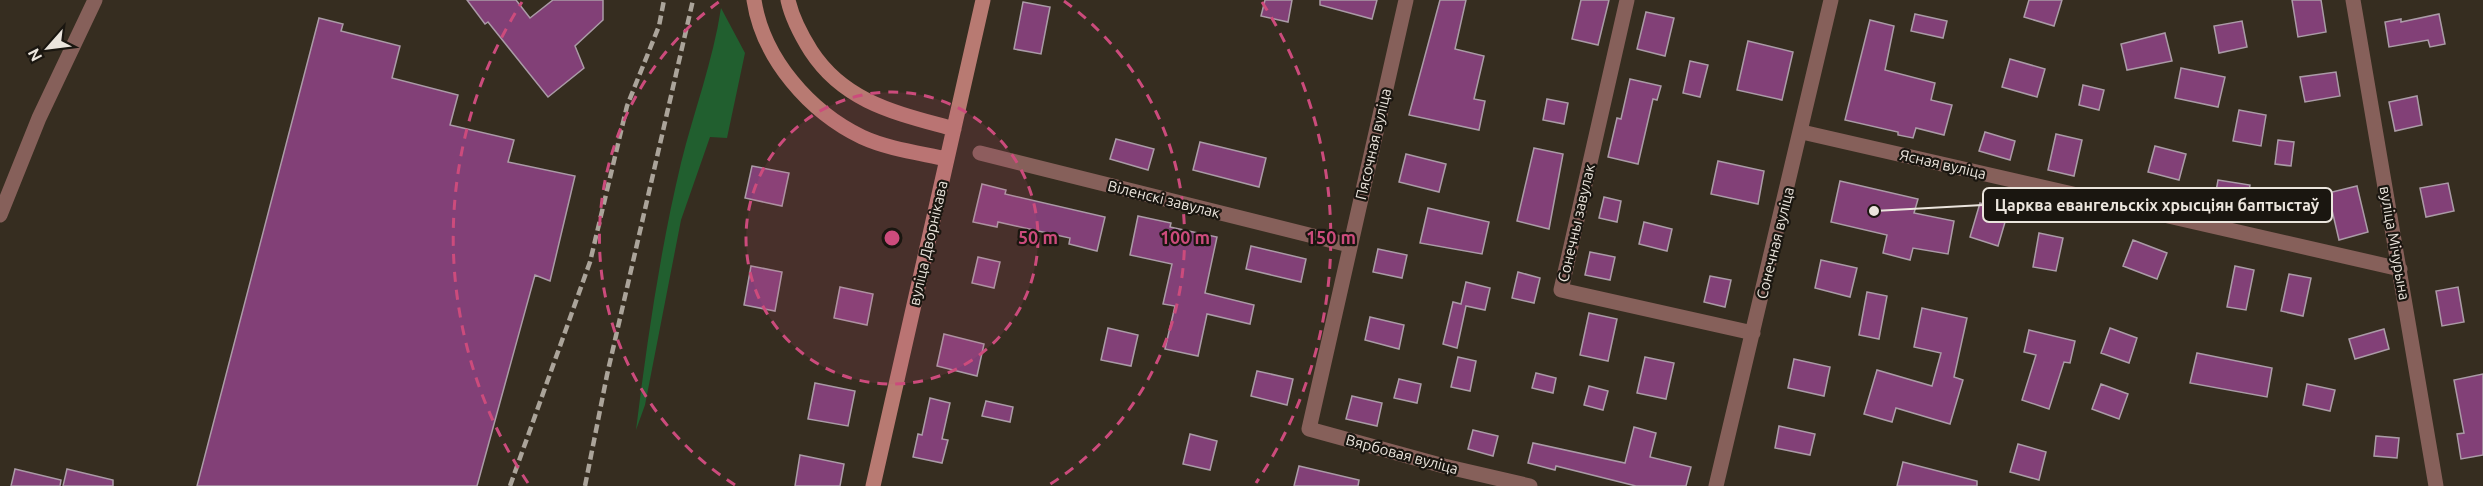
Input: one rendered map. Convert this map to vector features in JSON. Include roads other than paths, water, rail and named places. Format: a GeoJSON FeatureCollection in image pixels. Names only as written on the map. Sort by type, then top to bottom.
{"type":"FeatureCollection","features":[{"type":"Feature","properties":{"kind":"main road"},"geometry":{"type":"LineString","coordinates":[[754,0],[767,39],[783,69],[800,90],[831,119],[863,137],[947,159]]}},
{"type":"Feature","properties":{"kind":"main road"},"geometry":{"type":"LineString","coordinates":[[788,0],[804,40],[821,66],[841,86],[872,104],[954,129]]}},
{"type":"Feature","properties":{"kind":"main road","name":"вуліца Дворнікава"},"geometry":{"type":"LineString","coordinates":[[873,486],[983,0]]}},
{"type":"Feature","properties":{"kind":"street"},"geometry":{"type":"LineString","coordinates":[[0,215],[39,118],[95,0]]}},
{"type":"Feature","properties":{"kind":"street","name":"Пясочная вуліца"},"geometry":{"type":"LineString","coordinates":[[1309,429],[1406,0]]}},
{"type":"Feature","properties":{"kind":"street","name":"Сонечны завулак"},"geometry":{"type":"LineString","coordinates":[[1627,0],[1561,290],[1753,333]]}},
{"type":"Feature","properties":{"kind":"street","name":"Сонечная вуліца"},"geometry":{"type":"LineString","coordinates":[[1716,486],[1802,132],[1831,0]]}},
{"type":"Feature","properties":{"kind":"street","name":"вуліца Мічурына"},"geometry":{"type":"LineString","coordinates":[[2353,0],[2436,486]]}},
{"type":"Feature","properties":{"kind":"street","name":"Ясная вуліца"},"geometry":{"type":"LineString","coordinates":[[1802,132],[2400,269]]}},
{"type":"Feature","properties":{"kind":"street","name":"Віленскі завулак"},"geometry":{"type":"LineString","coordinates":[[980,153],[1349,245]]}},
{"type":"Feature","properties":{"kind":"street","name":"Вярбовая вуліца"},"geometry":{"type":"LineString","coordinates":[[1309,429],[1444,466],[1530,486]]}},
{"type":"Feature","properties":{"kind":"railway"},"geometry":{"type":"LineString","coordinates":[[510,486],[590,262],[627,106],[659,26],[664,0]]}},
{"type":"Feature","properties":{"kind":"railway"},"geometry":{"type":"LineString","coordinates":[[585,486],[607,375],[693,0]]}},
{"type":"Feature","properties":{"kind":"place","name":"Царква евангельскіх хрысціян баптыстаў"},"geometry":{"type":"Point","coordinates":[1874,211]}}]}
